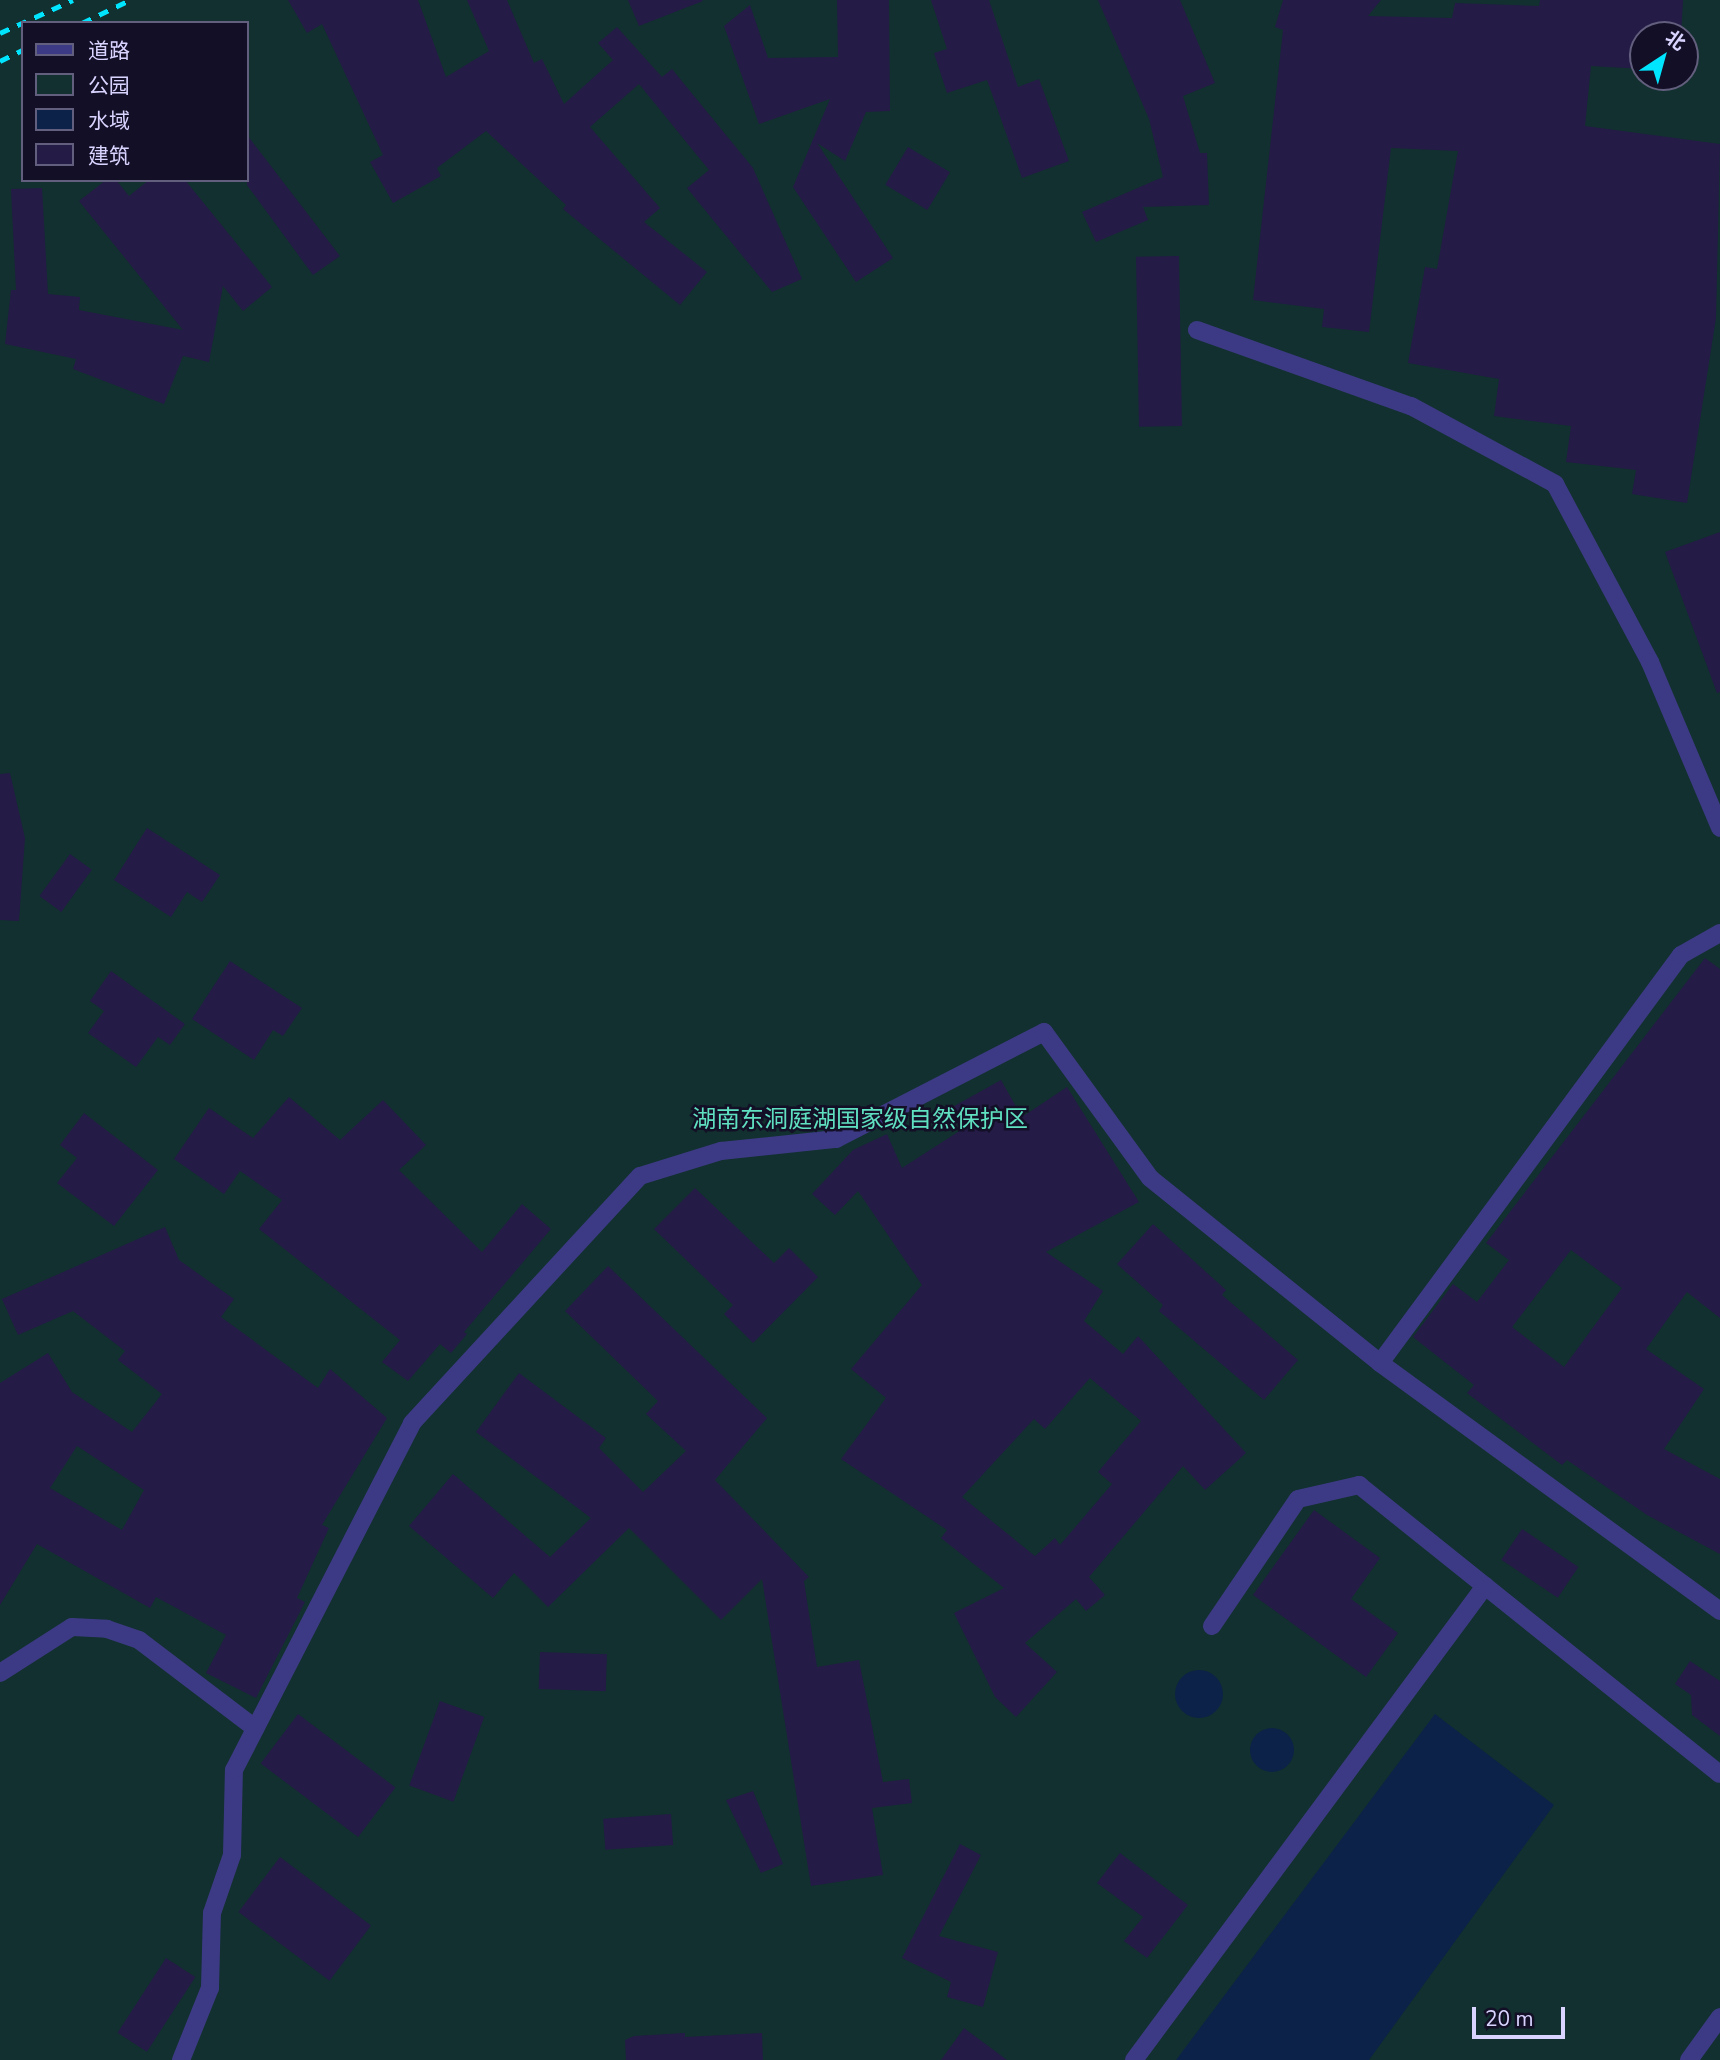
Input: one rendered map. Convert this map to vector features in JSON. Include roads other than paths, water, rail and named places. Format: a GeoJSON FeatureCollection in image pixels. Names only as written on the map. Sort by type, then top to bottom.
{"type":"FeatureCollection","features":[{"type":"Feature","properties":{"kind":"street"},"geometry":{"type":"LineString","coordinates":[[1197,330],[1411,406],[1555,484],[1650,662],[1720,828]]}},
{"type":"Feature","properties":{"kind":"street"},"geometry":{"type":"LineString","coordinates":[[1380,1363],[1681,955],[1720,933]]}},
{"type":"Feature","properties":{"kind":"street"},"geometry":{"type":"LineString","coordinates":[[181,2060],[210,1988],[212,1913],[232,1855],[234,1770],[412,1423],[640,1176],[721,1151],[836,1139],[1044,1032],[1150,1178],[1380,1363],[1720,1611]]}},
{"type":"Feature","properties":{"kind":"street"},"geometry":{"type":"LineString","coordinates":[[1212,1626],[1298,1499],[1359,1485],[1720,1774]]}},
{"type":"Feature","properties":{"kind":"street"},"geometry":{"type":"LineString","coordinates":[[1134,2060],[1485,1586]]}},
{"type":"Feature","properties":{"kind":"street"},"geometry":{"type":"LineString","coordinates":[[0,1673],[72,1628],[107,1629],[139,1640],[255,1728]]}},
{"type":"Feature","properties":{"kind":"street"},"geometry":{"type":"LineString","coordinates":[[1689,2060],[1720,2017]]}},
{"type":"Feature","properties":{"kind":"water"},"geometry":{"type":"Polygon","coordinates":[[[1199,1670],[1216,1677],[1223,1694],[1216,1711],[1199,1718],[1182,1711],[1175,1694],[1182,1677],[1199,1670]]]}},
{"type":"Feature","properties":{"kind":"water"},"geometry":{"type":"Polygon","coordinates":[[[1435,1714],[1554,1805],[1369,2060],[1176,2060],[1435,1714]]]}},
{"type":"Feature","properties":{"kind":"water"},"geometry":{"type":"Polygon","coordinates":[[[1272,1728],[1288,1734],[1294,1750],[1288,1766],[1272,1772],[1256,1766],[1250,1750],[1256,1734],[1272,1728]]]}},
{"type":"Feature","properties":{"kind":"railway"},"geometry":{"type":"LineString","coordinates":[[27,21],[73,0]]}},
{"type":"Feature","properties":{"kind":"railway"},"geometry":{"type":"LineString","coordinates":[[86,21],[130,0]]}},
{"type":"Feature","properties":{"kind":"railway"},"geometry":{"type":"LineString","coordinates":[[0,33],[21,24]]}},
{"type":"Feature","properties":{"kind":"railway"},"geometry":{"type":"LineString","coordinates":[[0,61],[21,51]]}},
{"type":"Feature","properties":{"kind":"park label","name":"湖南东洞庭湖国家级自然保护区"},"geometry":{"type":"Point","coordinates":[860,1120]}}]}
